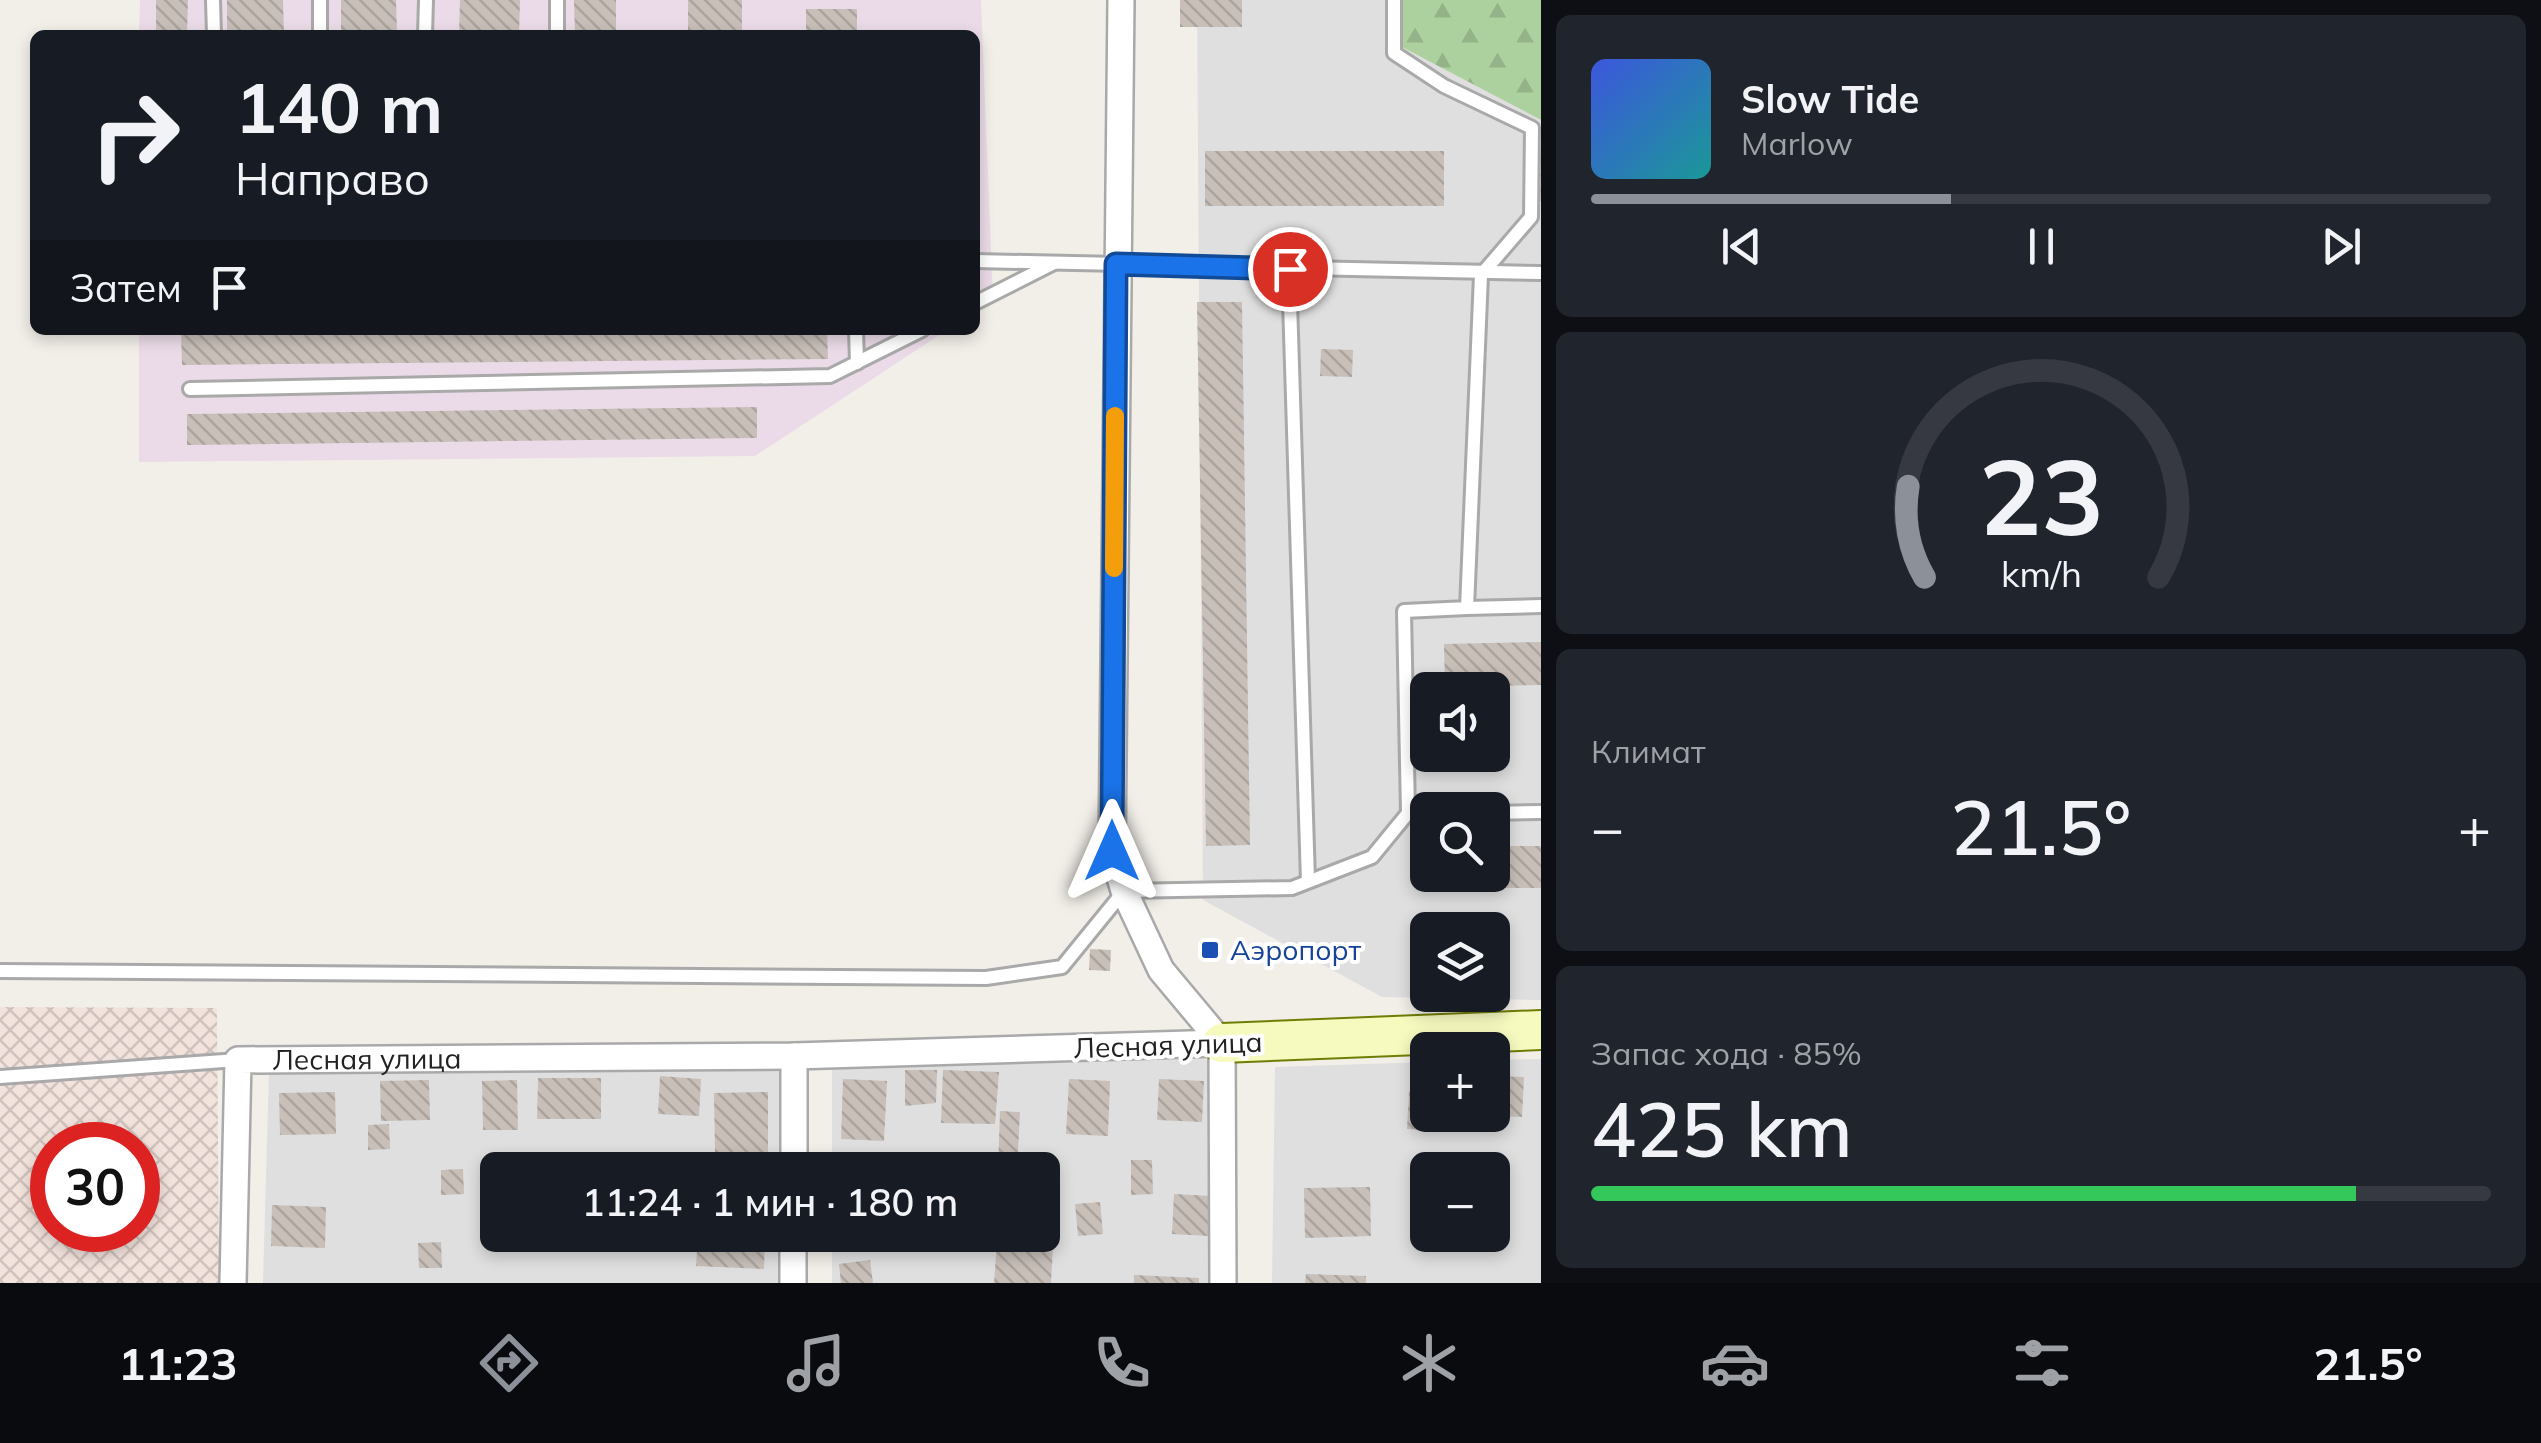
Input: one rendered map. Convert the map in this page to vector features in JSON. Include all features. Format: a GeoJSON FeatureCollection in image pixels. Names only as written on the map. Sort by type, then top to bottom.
{"type":"FeatureCollection","features":[{"type":"Feature","properties":{"kind":"street"},"geometry":{"type":"LineString","coordinates":[[1122,0],[1112,851],[1124,891],[1161,970],[1222,1043],[1223,1283]]}},
{"type":"Feature","properties":{"kind":"street","name":"Лесная улица"},"geometry":{"type":"LineString","coordinates":[[238,1060],[794,1056],[1541,1030]]}},
{"type":"Feature","properties":{"kind":"street"},"geometry":{"type":"LineString","coordinates":[[794,1056],[794,1152]]}},
{"type":"Feature","properties":{"kind":"street"},"geometry":{"type":"LineString","coordinates":[[233,1283],[238,1060]]}},
{"type":"Feature","properties":{"kind":"street"},"geometry":{"type":"LineString","coordinates":[[793,1283],[794,1252]]}},
{"type":"Feature","properties":{"kind":"lane"},"geometry":{"type":"LineString","coordinates":[[213,0],[214,30]]}},
{"type":"Feature","properties":{"kind":"lane"},"geometry":{"type":"LineString","coordinates":[[320,0],[320,30]]}},
{"type":"Feature","properties":{"kind":"lane"},"geometry":{"type":"LineString","coordinates":[[425,30],[426,0]]}},
{"type":"Feature","properties":{"kind":"lane"},"geometry":{"type":"LineString","coordinates":[[557,0],[557,30]]}},
{"type":"Feature","properties":{"kind":"lane"},"geometry":{"type":"LineString","coordinates":[[1394,0],[1394,54],[1444,86],[1532,128],[1530,217],[1482,275],[1467,608]]}},
{"type":"Feature","properties":{"kind":"lane"},"geometry":{"type":"LineString","coordinates":[[980,261],[1482,275],[1541,273]]}},
{"type":"Feature","properties":{"kind":"lane"},"geometry":{"type":"LineString","coordinates":[[980,300],[1056,262]]}},
{"type":"Feature","properties":{"kind":"lane"},"geometry":{"type":"LineString","coordinates":[[1290,269],[1308,882]]}},
{"type":"Feature","properties":{"kind":"lane"},"geometry":{"type":"LineString","coordinates":[[856,335],[857,363]]}},
{"type":"Feature","properties":{"kind":"lane"},"geometry":{"type":"LineString","coordinates":[[190,389],[830,376],[912,335]]}},
{"type":"Feature","properties":{"kind":"lane"},"geometry":{"type":"LineString","coordinates":[[0,971],[986,978],[1062,967],[1124,891],[1292,888],[1372,857],[1408,813],[1404,612],[1541,606]]}},
{"type":"Feature","properties":{"kind":"lane"},"geometry":{"type":"LineString","coordinates":[[1510,812],[1541,812]]}},
{"type":"Feature","properties":{"kind":"lane"},"geometry":{"type":"LineString","coordinates":[[0,1077],[238,1060]]}},
{"type":"Feature","properties":{"kind":"shaded area"},"geometry":{"type":"Polygon","coordinates":[[[140,0],[981,0],[993,300],[980,309],[980,30],[139,30],[140,0]]]}},
{"type":"Feature","properties":{"kind":"shaded area"},"geometry":{"type":"Polygon","coordinates":[[[1197,0],[1541,0],[1541,1000],[1510,999],[1510,912],[1410,912],[1410,998],[1382,997],[1203,900],[1197,0]]]}},
{"type":"Feature","properties":{"kind":"shaded area"},"geometry":{"type":"Polygon","coordinates":[[[139,335],[939,335],[755,456],[139,462],[139,335]]]}},
{"type":"Feature","properties":{"kind":"shaded area"},"geometry":{"type":"Polygon","coordinates":[[[0,1007],[217,1008],[219,1283],[0,1283],[0,1007]]]}},
{"type":"Feature","properties":{"kind":"shaded area"},"geometry":{"type":"Polygon","coordinates":[[[1222,1059],[1216,1283],[832,1283],[832,1252],[1060,1252],[1060,1152],[832,1152],[832,1065],[1222,1059]]]}},
{"type":"Feature","properties":{"kind":"shaded area"},"geometry":{"type":"Polygon","coordinates":[[[1541,1059],[1541,1283],[1272,1283],[1275,1067],[1410,1063],[1410,1132],[1510,1132],[1510,1060],[1541,1059]]]}},
{"type":"Feature","properties":{"kind":"shaded area"},"geometry":{"type":"Polygon","coordinates":[[[786,1066],[786,1152],[480,1152],[480,1252],[786,1252],[785,1283],[263,1283],[269,1069],[786,1066]]]}},
{"type":"Feature","properties":{"kind":"green space"},"geometry":{"type":"Polygon","coordinates":[[[1402,0],[1541,0],[1541,120],[1402,47],[1402,0]]]}},
{"type":"Feature","properties":{"kind":"building"},"geometry":{"type":"Polygon","coordinates":[[[156,0],[188,0],[187,30],[156,30],[156,0]]]}},
{"type":"Feature","properties":{"kind":"building"},"geometry":{"type":"Polygon","coordinates":[[[227,0],[283,0],[284,30],[227,30],[227,0]]]}},
{"type":"Feature","properties":{"kind":"building"},"geometry":{"type":"Polygon","coordinates":[[[341,0],[396,0],[397,30],[341,30],[341,0]]]}},
{"type":"Feature","properties":{"kind":"building"},"geometry":{"type":"Polygon","coordinates":[[[460,0],[520,0],[519,30],[459,30],[460,0]]]}},
{"type":"Feature","properties":{"kind":"building"},"geometry":{"type":"Polygon","coordinates":[[[574,0],[616,0],[616,30],[575,30],[574,0]]]}},
{"type":"Feature","properties":{"kind":"building"},"geometry":{"type":"Polygon","coordinates":[[[688,0],[742,0],[742,30],[688,30],[688,0]]]}},
{"type":"Feature","properties":{"kind":"building"},"geometry":{"type":"Polygon","coordinates":[[[1180,0],[1242,0],[1242,27],[1180,27],[1180,0]]]}},
{"type":"Feature","properties":{"kind":"building"},"geometry":{"type":"Polygon","coordinates":[[[806,9],[857,9],[857,30],[806,30],[806,9]]]}},
{"type":"Feature","properties":{"kind":"building"},"geometry":{"type":"Polygon","coordinates":[[[1534,149],[1541,149],[1541,201],[1535,202],[1534,149]]]}},
{"type":"Feature","properties":{"kind":"building"},"geometry":{"type":"Polygon","coordinates":[[[1205,151],[1444,151],[1444,206],[1205,206],[1205,151]]]}},
{"type":"Feature","properties":{"kind":"building"},"geometry":{"type":"Polygon","coordinates":[[[1197,302],[1242,302],[1250,845],[1206,846],[1197,302]]]}},
{"type":"Feature","properties":{"kind":"building"},"geometry":{"type":"Polygon","coordinates":[[[181,335],[827,335],[828,359],[182,365],[181,335]]]}},
{"type":"Feature","properties":{"kind":"building"},"geometry":{"type":"Polygon","coordinates":[[[1321,349],[1353,350],[1352,377],[1320,376],[1321,349]]]}},
{"type":"Feature","properties":{"kind":"building"},"geometry":{"type":"Polygon","coordinates":[[[757,407],[757,438],[187,445],[187,414],[757,407]]]}},
{"type":"Feature","properties":{"kind":"building"},"geometry":{"type":"Polygon","coordinates":[[[1541,642],[1541,685],[1510,686],[1510,672],[1445,672],[1444,644],[1541,642]]]}},
{"type":"Feature","properties":{"kind":"building"},"geometry":{"type":"Polygon","coordinates":[[[1510,846],[1541,846],[1541,888],[1510,888],[1510,846]]]}},
{"type":"Feature","properties":{"kind":"building"},"geometry":{"type":"Polygon","coordinates":[[[1090,949],[1111,950],[1110,971],[1089,970],[1090,949]]]}},
{"type":"Feature","properties":{"kind":"building"},"geometry":{"type":"Polygon","coordinates":[[[905,1070],[937,1070],[936,1103],[905,1106],[905,1070]]]}},
{"type":"Feature","properties":{"kind":"building"},"geometry":{"type":"Polygon","coordinates":[[[943,1070],[999,1072],[995,1124],[941,1123],[943,1070]]]}},
{"type":"Feature","properties":{"kind":"building"},"geometry":{"type":"Polygon","coordinates":[[[660,1076],[701,1079],[699,1116],[658,1114],[660,1076]]]}},
{"type":"Feature","properties":{"kind":"building"},"geometry":{"type":"Polygon","coordinates":[[[1510,1077],[1524,1077],[1522,1117],[1510,1117],[1510,1077]]]}},
{"type":"Feature","properties":{"kind":"building"},"geometry":{"type":"Polygon","coordinates":[[[538,1078],[601,1078],[601,1119],[537,1119],[538,1078]]]}},
{"type":"Feature","properties":{"kind":"building"},"geometry":{"type":"Polygon","coordinates":[[[843,1079],[887,1081],[884,1141],[841,1139],[843,1079]]]}},
{"type":"Feature","properties":{"kind":"building"},"geometry":{"type":"Polygon","coordinates":[[[1069,1079],[1110,1081],[1108,1136],[1066,1134],[1069,1079]]]}},
{"type":"Feature","properties":{"kind":"building"},"geometry":{"type":"Polygon","coordinates":[[[1159,1079],[1204,1081],[1202,1122],[1157,1120],[1159,1079]]]}},
{"type":"Feature","properties":{"kind":"building"},"geometry":{"type":"Polygon","coordinates":[[[429,1080],[430,1120],[381,1121],[380,1081],[429,1080]]]}},
{"type":"Feature","properties":{"kind":"building"},"geometry":{"type":"Polygon","coordinates":[[[517,1080],[518,1130],[483,1130],[482,1081],[517,1080]]]}},
{"type":"Feature","properties":{"kind":"building"},"geometry":{"type":"Polygon","coordinates":[[[1409,1091],[1410,1091],[1410,1129],[1409,1091]]]}},
{"type":"Feature","properties":{"kind":"building"},"geometry":{"type":"Polygon","coordinates":[[[335,1092],[336,1134],[280,1135],[279,1093],[335,1092]]]}},
{"type":"Feature","properties":{"kind":"building"},"geometry":{"type":"Polygon","coordinates":[[[768,1092],[768,1152],[715,1152],[714,1093],[768,1092]]]}},
{"type":"Feature","properties":{"kind":"building"},"geometry":{"type":"Polygon","coordinates":[[[1000,1111],[1020,1112],[1018,1152],[999,1152],[1000,1111]]]}},
{"type":"Feature","properties":{"kind":"building"},"geometry":{"type":"Polygon","coordinates":[[[389,1124],[390,1149],[368,1150],[368,1125],[389,1124]]]}},
{"type":"Feature","properties":{"kind":"building"},"geometry":{"type":"Polygon","coordinates":[[[1131,1160],[1152,1160],[1153,1194],[1131,1195],[1131,1160]]]}},
{"type":"Feature","properties":{"kind":"building"},"geometry":{"type":"Polygon","coordinates":[[[463,1169],[464,1194],[441,1195],[441,1170],[463,1169]]]}},
{"type":"Feature","properties":{"kind":"building"},"geometry":{"type":"Polygon","coordinates":[[[1370,1187],[1371,1236],[1305,1238],[1304,1188],[1370,1187]]]}},
{"type":"Feature","properties":{"kind":"building"},"geometry":{"type":"Polygon","coordinates":[[[1174,1194],[1211,1196],[1209,1236],[1172,1234],[1174,1194]]]}},
{"type":"Feature","properties":{"kind":"building"},"geometry":{"type":"Polygon","coordinates":[[[1100,1202],[1103,1234],[1078,1236],[1075,1204],[1100,1202]]]}},
{"type":"Feature","properties":{"kind":"building"},"geometry":{"type":"Polygon","coordinates":[[[272,1205],[326,1207],[325,1248],[271,1246],[272,1205]]]}},
{"type":"Feature","properties":{"kind":"building"},"geometry":{"type":"Polygon","coordinates":[[[441,1242],[442,1268],[419,1268],[418,1243],[441,1242]]]}},
{"type":"Feature","properties":{"kind":"building"},"geometry":{"type":"Polygon","coordinates":[[[697,1252],[764,1252],[764,1269],[696,1266],[697,1252]]]}},
{"type":"Feature","properties":{"kind":"building"},"geometry":{"type":"Polygon","coordinates":[[[996,1252],[1053,1252],[1051,1283],[994,1283],[996,1252]]]}},
{"type":"Feature","properties":{"kind":"building"},"geometry":{"type":"Polygon","coordinates":[[[870,1260],[873,1283],[841,1283],[839,1264],[870,1260]]]}},
{"type":"Feature","properties":{"kind":"building"},"geometry":{"type":"Polygon","coordinates":[[[1306,1274],[1366,1276],[1366,1283],[1305,1283],[1306,1274]]]}},
{"type":"Feature","properties":{"kind":"building"},"geometry":{"type":"Polygon","coordinates":[[[1134,1275],[1199,1278],[1199,1283],[1134,1283],[1134,1275]]]}},
{"type":"Feature","properties":{"kind":"slow traffic"},"geometry":{"type":"LineString","coordinates":[[1114,568],[1115,416]]}},
{"type":"Feature","properties":{"kind":"place","name":"Аэропорт"},"geometry":{"type":"Point","coordinates":[1210,950]}},
{"type":"Feature","properties":{"kind":"route"},"geometry":{"type":"LineString","coordinates":[[1112,851],[1116,264],[1290,269]]}}]}
